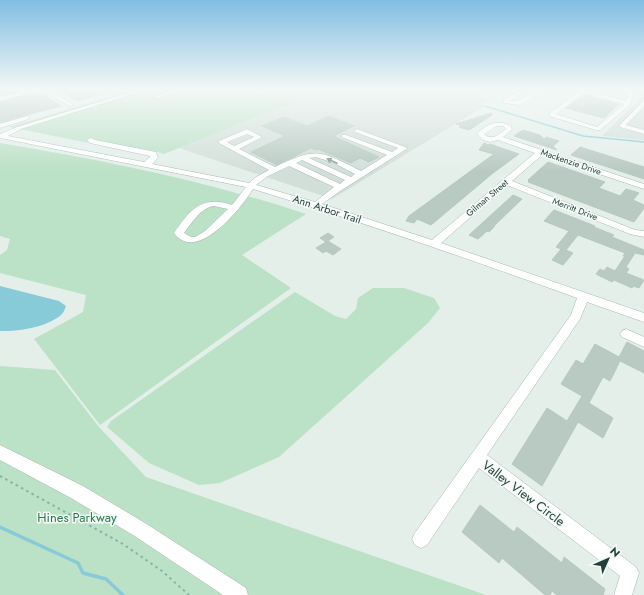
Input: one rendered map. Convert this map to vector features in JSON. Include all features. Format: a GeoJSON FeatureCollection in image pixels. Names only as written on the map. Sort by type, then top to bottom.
{"type":"FeatureCollection","features":[{"type":"Feature","properties":{"kind":"street"},"geometry":{"type":"LineString","coordinates":[[0,126],[31,117]]}},
{"type":"Feature","properties":{"kind":"street"},"geometry":{"type":"LineString","coordinates":[[1,136],[19,128],[56,117]]}},
{"type":"Feature","properties":{"kind":"street"},"geometry":{"type":"LineString","coordinates":[[575,117],[603,125],[612,117]]}},
{"type":"Feature","properties":{"kind":"street"},"geometry":{"type":"LineString","coordinates":[[630,117],[622,126],[642,129]]}},
{"type":"Feature","properties":{"kind":"street"},"geometry":{"type":"LineString","coordinates":[[316,205],[340,187],[404,148],[357,131]]}},
{"type":"Feature","properties":{"kind":"street","name":"Ann Arbor Trail"},"geometry":{"type":"LineString","coordinates":[[1,136],[252,186],[316,205],[434,244],[644,318]]}},
{"type":"Feature","properties":{"kind":"street"},"geometry":{"type":"LineString","coordinates":[[344,136],[392,155]]}},
{"type":"Feature","properties":{"kind":"street","name":"Mackenzie Drive"},"geometry":{"type":"LineString","coordinates":[[498,138],[644,187]]}},
{"type":"Feature","properties":{"kind":"street"},"geometry":{"type":"LineString","coordinates":[[91,140],[92,142],[153,154],[154,158],[146,165]]}},
{"type":"Feature","properties":{"kind":"street"},"geometry":{"type":"LineString","coordinates":[[234,149],[276,170]]}},
{"type":"Feature","properties":{"kind":"street","name":"Gilman Street"},"geometry":{"type":"LineString","coordinates":[[434,244],[541,152]]}},
{"type":"Feature","properties":{"kind":"street"},"geometry":{"type":"LineString","coordinates":[[233,208],[217,202],[204,205],[179,233],[189,240],[198,239],[233,208],[244,198],[252,186],[260,178],[308,155],[321,156],[361,174]]}},
{"type":"Feature","properties":{"kind":"street"},"geometry":{"type":"LineString","coordinates":[[302,157],[351,180]]}},
{"type":"Feature","properties":{"kind":"street"},"geometry":{"type":"LineString","coordinates":[[290,163],[340,187]]}},
{"type":"Feature","properties":{"kind":"street","name":"Merritt Drive"},"geometry":{"type":"LineString","coordinates":[[506,182],[634,232],[644,234]]}},
{"type":"Feature","properties":{"kind":"street","name":"Valley View Circle"},"geometry":{"type":"LineString","coordinates":[[583,296],[576,316],[477,457],[630,573],[623,595]]}},
{"type":"Feature","properties":{"kind":"street"},"geometry":{"type":"LineString","coordinates":[[626,334],[644,342]]}},
{"type":"Feature","properties":{"kind":"street"},"geometry":{"type":"LineString","coordinates":[[0,452],[77,492],[139,529],[239,595]]}},
{"type":"Feature","properties":{"kind":"street"},"geometry":{"type":"LineString","coordinates":[[421,539],[477,457]]}},
{"type":"Feature","properties":{"kind":"path"},"geometry":{"type":"LineString","coordinates":[[0,476],[123,544],[162,572],[188,595]]}},
{"type":"Feature","properties":{"kind":"shaded area"},"geometry":{"type":"Polygon","coordinates":[[[257,117],[467,117],[332,199],[179,148],[257,117]]]}},
{"type":"Feature","properties":{"kind":"shaded area"},"geometry":{"type":"Polygon","coordinates":[[[621,117],[644,117],[644,140],[602,136],[621,117]]]}},
{"type":"Feature","properties":{"kind":"green space"},"geometry":{"type":"Polygon","coordinates":[[[43,117],[257,117],[164,154],[141,148],[102,143],[99,145],[9,127],[43,117]]]}},
{"type":"Feature","properties":{"kind":"green space"},"geometry":{"type":"Polygon","coordinates":[[[0,143],[154,172],[231,191],[306,214],[242,255],[291,288],[100,425],[34,339],[83,312],[86,295],[0,273],[0,255],[7,250],[10,239],[0,236],[0,143]]]}},
{"type":"Feature","properties":{"kind":"green space"},"geometry":{"type":"Polygon","coordinates":[[[373,288],[404,288],[434,298],[440,308],[428,323],[279,457],[220,483],[199,485],[149,463],[107,427],[111,421],[295,292],[335,316],[346,319],[356,309],[358,298],[373,288]]]}},
{"type":"Feature","properties":{"kind":"green space","name":"Hines Parkway"},"geometry":{"type":"Polygon","coordinates":[[[0,366],[55,370],[99,427],[146,477],[486,595],[0,595],[0,366]]]}},
{"type":"Feature","properties":{"kind":"water"},"geometry":{"type":"Polygon","coordinates":[[[0,286],[59,301],[66,306],[62,314],[49,322],[32,328],[15,331],[0,331],[0,286]]]}},
{"type":"Feature","properties":{"kind":"building"},"geometry":{"type":"Polygon","coordinates":[[[0,117],[20,117],[0,122],[0,117]]]}},
{"type":"Feature","properties":{"kind":"building"},"geometry":{"type":"Polygon","coordinates":[[[284,117],[307,126],[327,117],[331,117],[354,126],[333,136],[379,157],[369,162],[360,158],[351,163],[318,149],[316,150],[311,148],[277,165],[251,152],[285,136],[262,126],[284,117]]]}},
{"type":"Feature","properties":{"kind":"building"},"geometry":{"type":"Polygon","coordinates":[[[479,117],[489,117],[469,130],[459,127],[461,125],[456,124],[479,117]]]}},
{"type":"Feature","properties":{"kind":"building"},"geometry":{"type":"Polygon","coordinates":[[[523,130],[540,135],[544,139],[546,137],[559,141],[553,146],[557,150],[514,136],[523,130]]]}},
{"type":"Feature","properties":{"kind":"building"},"geometry":{"type":"Polygon","coordinates":[[[484,143],[519,154],[493,173],[431,225],[417,219],[414,223],[406,221],[409,216],[494,154],[479,150],[484,143]]]}},
{"type":"Feature","properties":{"kind":"building"},"geometry":{"type":"Polygon","coordinates":[[[580,147],[644,167],[644,179],[571,155],[580,147]]]}},
{"type":"Feature","properties":{"kind":"building"},"geometry":{"type":"Polygon","coordinates":[[[548,162],[605,182],[599,188],[620,196],[626,189],[639,193],[633,200],[644,205],[644,208],[634,222],[528,182],[528,180],[548,162]]]}},
{"type":"Feature","properties":{"kind":"building"},"geometry":{"type":"Polygon","coordinates":[[[513,195],[522,199],[489,232],[487,231],[478,239],[469,235],[513,195]]]}},
{"type":"Feature","properties":{"kind":"building"},"geometry":{"type":"Polygon","coordinates":[[[554,210],[595,226],[594,227],[614,235],[612,237],[644,250],[644,255],[635,253],[626,267],[629,269],[626,273],[644,280],[639,288],[633,286],[632,288],[614,280],[612,282],[596,274],[600,269],[604,271],[607,267],[615,271],[625,256],[623,256],[625,253],[578,235],[566,250],[573,253],[563,265],[552,260],[561,249],[556,247],[569,231],[544,221],[554,210]]]}},
{"type":"Feature","properties":{"kind":"building"},"geometry":{"type":"Polygon","coordinates":[[[328,233],[334,237],[328,241],[341,249],[333,255],[326,251],[323,253],[316,248],[326,242],[320,238],[328,233]]]}},
{"type":"Feature","properties":{"kind":"building"},"geometry":{"type":"Polygon","coordinates":[[[627,342],[644,351],[644,373],[620,361],[610,381],[603,377],[589,403],[613,418],[603,438],[578,422],[542,486],[512,464],[547,408],[567,421],[582,396],[561,384],[576,360],[583,364],[595,344],[619,357],[627,342]]]}},
{"type":"Feature","properties":{"kind":"building"},"geometry":{"type":"Polygon","coordinates":[[[480,505],[514,532],[517,527],[562,563],[564,557],[605,589],[603,595],[557,595],[552,591],[550,595],[545,595],[502,558],[499,563],[462,532],[480,505]]]}},
{"type":"Feature","properties":{"kind":"waterway"},"geometry":{"type":"LineString","coordinates":[[520,117],[583,136],[644,142]]}},
{"type":"Feature","properties":{"kind":"waterway"},"geometry":{"type":"LineString","coordinates":[[0,527],[78,563],[83,573],[106,579],[123,595]]}}]}
